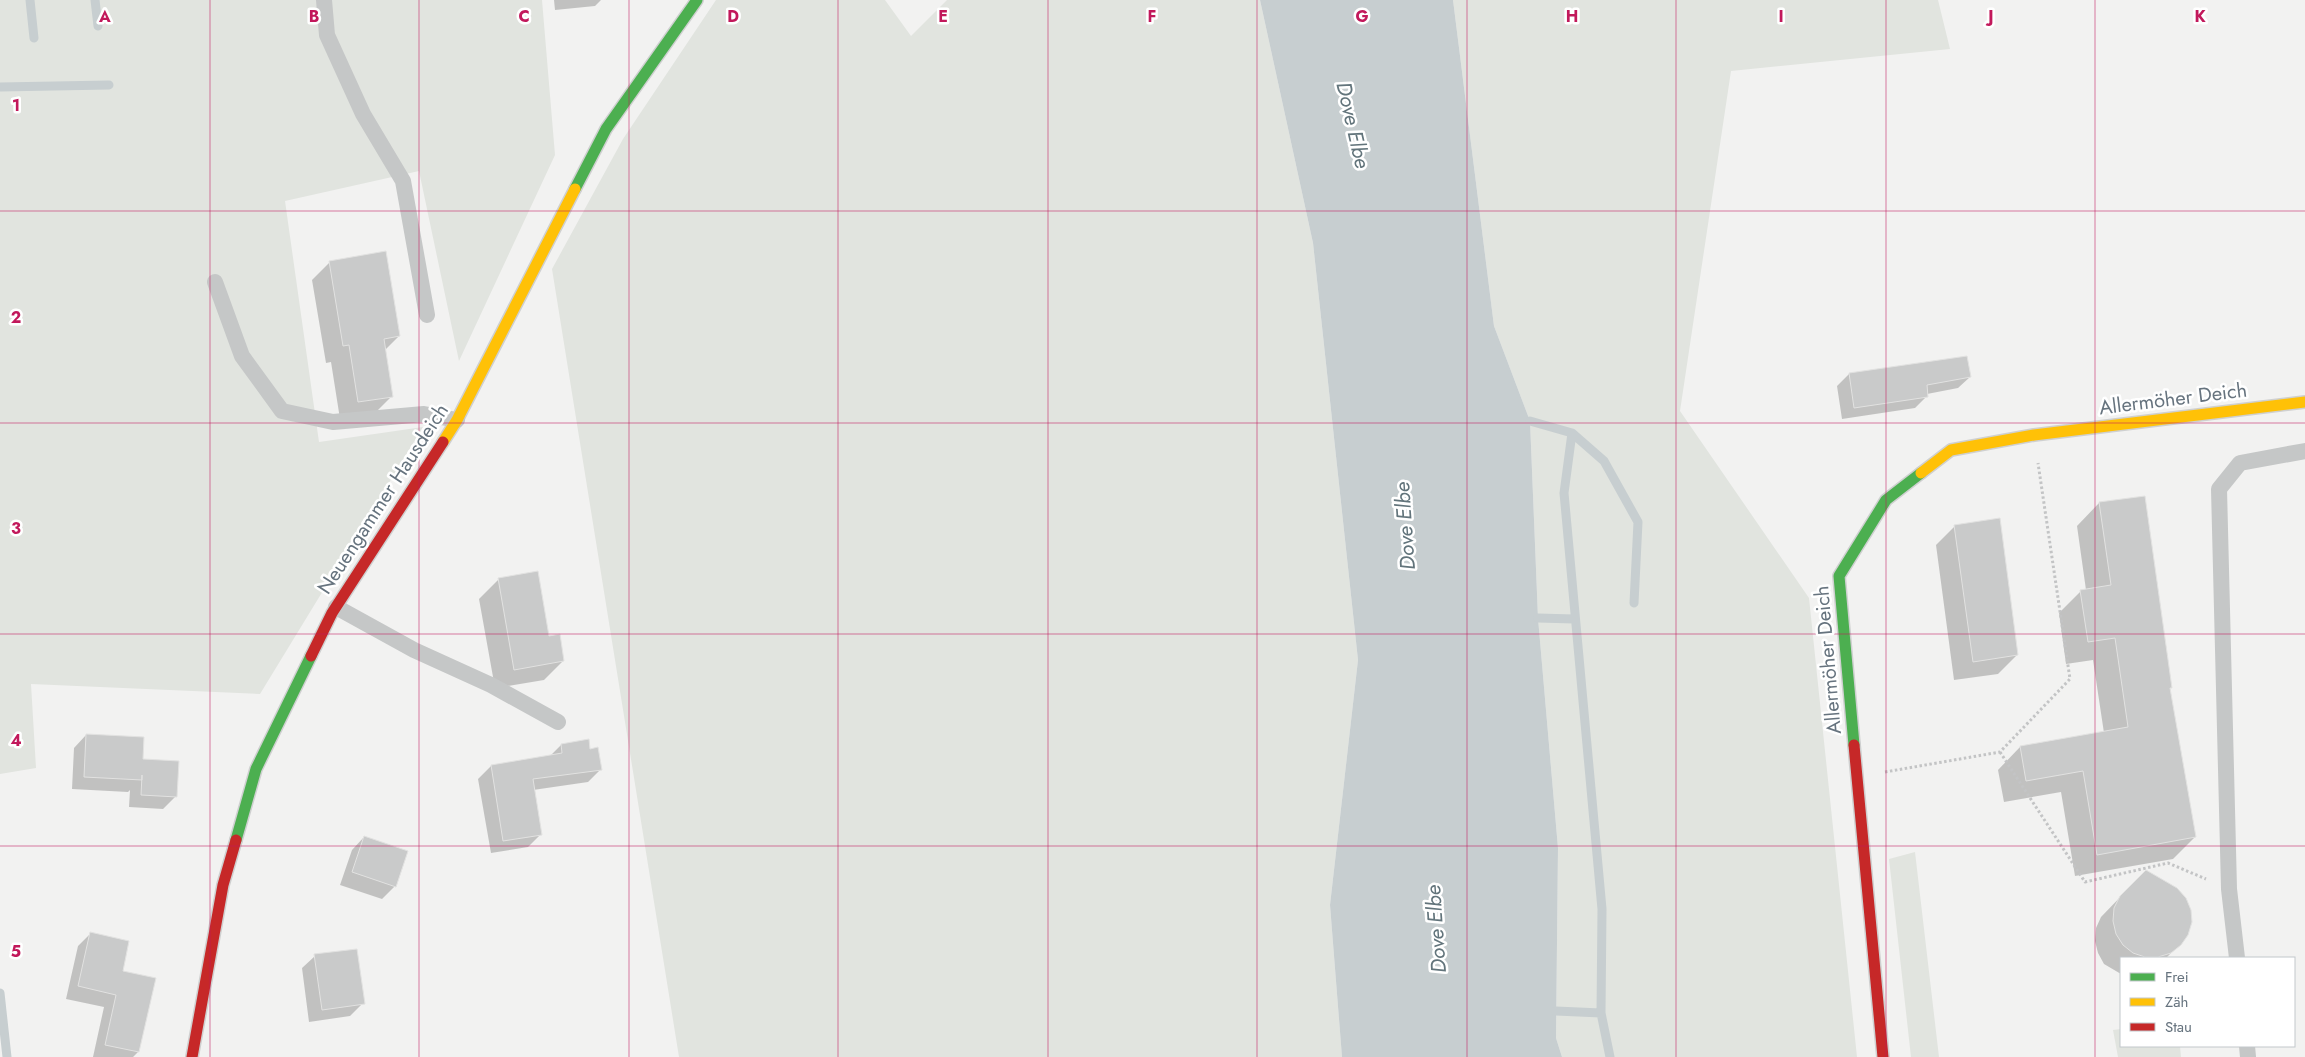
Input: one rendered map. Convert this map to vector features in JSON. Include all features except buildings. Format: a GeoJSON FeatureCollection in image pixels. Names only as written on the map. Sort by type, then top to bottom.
{"type":"FeatureCollection","features":[{"type":"Feature","properties":{"kind":"street","name":"Neuengammer Hausdeich"},"geometry":{"type":"LineString","coordinates":[[192,1057],[223,885],[256,769],[336,607],[457,420],[606,129],[697,0]]}},
{"type":"Feature","properties":{"kind":"street","name":"Allermöher Deich"},"geometry":{"type":"LineString","coordinates":[[1883,1057],[1839,576],[1886,500],[1951,450],[2034,435],[2305,402]]}},
{"type":"Feature","properties":{"kind":"lane"},"geometry":{"type":"LineString","coordinates":[[324,0],[327,34],[363,114],[403,181],[427,315]]}},
{"type":"Feature","properties":{"kind":"lane"},"geometry":{"type":"LineString","coordinates":[[215,282],[242,356],[282,411],[333,422],[424,414],[457,420]]}},
{"type":"Feature","properties":{"kind":"lane"},"geometry":{"type":"LineString","coordinates":[[2237,957],[2229,889],[2219,489],[2240,463],[2305,452]]}},
{"type":"Feature","properties":{"kind":"lane"},"geometry":{"type":"LineString","coordinates":[[336,607],[414,650],[491,686],[558,722]]}},
{"type":"Feature","properties":{"kind":"path"},"geometry":{"type":"LineString","coordinates":[[1857,777],[2000,752],[2070,679],[2034,435]]}},
{"type":"Feature","properties":{"kind":"path"},"geometry":{"type":"LineString","coordinates":[[2000,752],[2085,882],[2168,863],[2229,889]]}},
{"type":"Feature","properties":{"kind":"shaded area"},"geometry":{"type":"Polygon","coordinates":[[[0,0],[542,0],[555,155],[459,361],[419,171],[285,201],[319,442],[423,427],[260,694],[31,684],[36,768],[0,774],[0,0]]]}},
{"type":"Feature","properties":{"kind":"shaded area"},"geometry":{"type":"Polygon","coordinates":[[[716,0],[885,0],[911,36],[947,0],[1260,0],[1313,243],[1358,660],[1330,905],[1342,1057],[679,1057],[552,269],[623,139],[716,0]]]}},
{"type":"Feature","properties":{"kind":"shaded area"},"geometry":{"type":"Polygon","coordinates":[[[1453,0],[1938,0],[1950,49],[1731,71],[1680,411],[1809,598],[1857,1057],[1562,1057],[1556,1038],[1558,848],[1538,618],[1530,421],[1494,326],[1453,0]]]}},
{"type":"Feature","properties":{"kind":"shaded area"},"geometry":{"type":"Polygon","coordinates":[[[1915,852],[1939,1057],[1911,1057],[1889,859],[1915,852]]]}},
{"type":"Feature","properties":{"kind":"shaded area"},"geometry":{"type":"Polygon","coordinates":[[[2120,1029],[2120,1047],[2180,1047],[2181,1057],[2118,1057],[2113,1030],[2120,1029]]]}},
{"type":"Feature","properties":{"kind":"water","name":"Dove Elbe"},"geometry":{"type":"Polygon","coordinates":[[[1260,0],[1453,0],[1494,326],[1530,421],[1538,618],[1558,848],[1556,1038],[1562,1057],[1342,1057],[1330,905],[1358,660],[1313,243],[1260,0]]]}},
{"type":"Feature","properties":{"kind":"waterway"},"geometry":{"type":"LineString","coordinates":[[30,0],[34,38]]}},
{"type":"Feature","properties":{"kind":"waterway"},"geometry":{"type":"LineString","coordinates":[[95,0],[98,26]]}},
{"type":"Feature","properties":{"kind":"waterway"},"geometry":{"type":"LineString","coordinates":[[0,87],[109,85]]}},
{"type":"Feature","properties":{"kind":"waterway"},"geometry":{"type":"LineString","coordinates":[[1530,421],[1572,433],[1604,461],[1638,522],[1634,603]]}},
{"type":"Feature","properties":{"kind":"waterway"},"geometry":{"type":"LineString","coordinates":[[1572,433],[1564,493],[1602,909],[1601,1013],[1610,1057]]}},
{"type":"Feature","properties":{"kind":"waterway"},"geometry":{"type":"LineString","coordinates":[[1538,618],[1574,619]]}},
{"type":"Feature","properties":{"kind":"waterway"},"geometry":{"type":"LineString","coordinates":[[0,993],[7,1057]]}},
{"type":"Feature","properties":{"kind":"waterway"},"geometry":{"type":"LineString","coordinates":[[1556,1011],[1601,1013]]}},
{"type":"Feature","properties":{"kind":"traffic: fast"},"geometry":{"type":"LineString","coordinates":[[575,189],[606,129],[697,0]]}},
{"type":"Feature","properties":{"kind":"traffic: fast"},"geometry":{"type":"LineString","coordinates":[[1854,745],[1839,576],[1886,500],[1921,473]]}},
{"type":"Feature","properties":{"kind":"traffic: fast"},"geometry":{"type":"LineString","coordinates":[[236,840],[256,769],[311,656]]}},
{"type":"Feature","properties":{"kind":"traffic: slow"},"geometry":{"type":"LineString","coordinates":[[443,442],[457,420],[575,189]]}},
{"type":"Feature","properties":{"kind":"traffic: slow"},"geometry":{"type":"LineString","coordinates":[[1921,473],[1951,450],[2034,435],[2305,402]]}},
{"type":"Feature","properties":{"kind":"traffic: jam"},"geometry":{"type":"LineString","coordinates":[[311,656],[332,613],[443,442]]}},
{"type":"Feature","properties":{"kind":"traffic: jam"},"geometry":{"type":"LineString","coordinates":[[1854,745],[1883,1057]]}},
{"type":"Feature","properties":{"kind":"traffic: jam"},"geometry":{"type":"LineString","coordinates":[[192,1057],[223,885],[236,840]]}}]}
